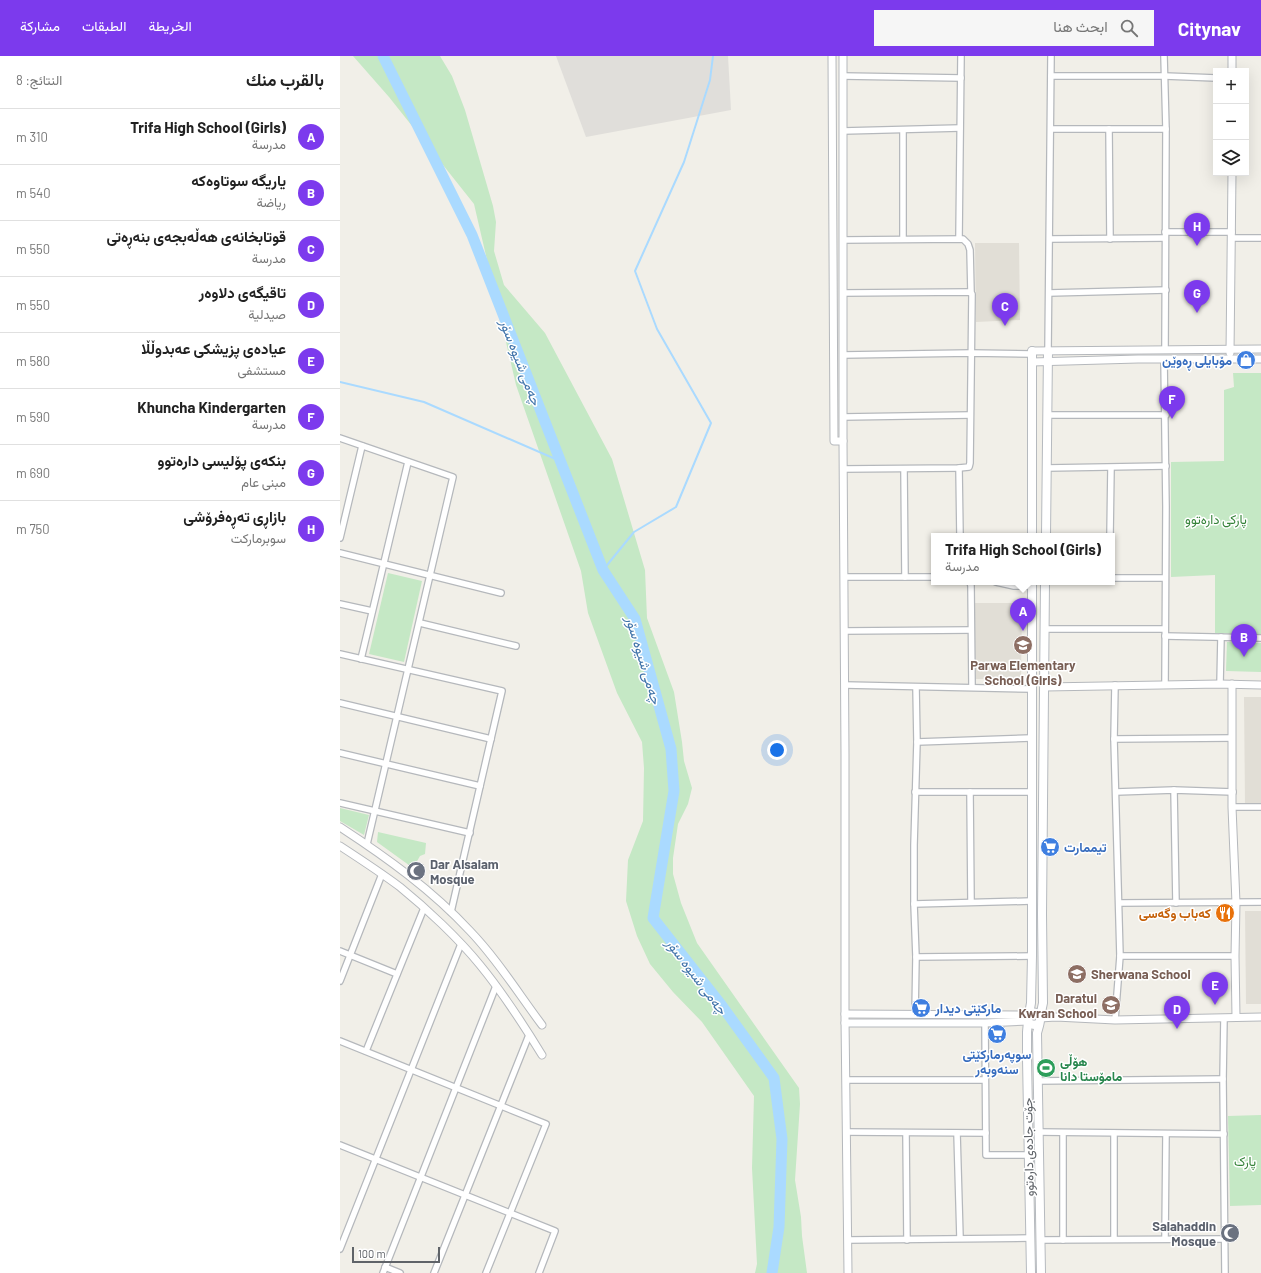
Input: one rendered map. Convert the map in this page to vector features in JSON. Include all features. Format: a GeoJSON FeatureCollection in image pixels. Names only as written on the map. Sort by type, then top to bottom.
{"type":"FeatureCollection","features":[{"type":"Feature","properties":{"kind":"main road"},"geometry":{"type":"LineString","coordinates":[[1046,533],[1048,350]]}},
{"type":"Feature","properties":{"kind":"main road"},"geometry":{"type":"LineString","coordinates":[[1032,356],[1032,533]]}},
{"type":"Feature","properties":{"kind":"main road","name":"جۆت جادەی دارەتوو"},"geometry":{"type":"LineString","coordinates":[[1031,1273],[1027,1032],[1031,1003],[1032,956],[1032,585]]}},
{"type":"Feature","properties":{"kind":"main road","name":"جۆت جادەی دارەتوو"},"geometry":{"type":"LineString","coordinates":[[1041,1273],[1037,1033],[1043,1003],[1042,914],[1045,585]]}},
{"type":"Feature","properties":{"kind":"main road"},"geometry":{"type":"LineString","coordinates":[[1029,1017],[1033,1025],[1040,1019]]}},
{"type":"Feature","properties":{"kind":"street"},"geometry":{"type":"LineString","coordinates":[[832,56],[834,440],[843,441]]}},
{"type":"Feature","properties":{"kind":"street"},"geometry":{"type":"LineString","coordinates":[[843,56],[845,1023],[848,1273]]}},
{"type":"Feature","properties":{"kind":"street"},"geometry":{"type":"LineString","coordinates":[[959,238],[960,56]]}},
{"type":"Feature","properties":{"kind":"street"},"geometry":{"type":"LineString","coordinates":[[1048,350],[1051,56]]}},
{"type":"Feature","properties":{"kind":"street"},"geometry":{"type":"LineString","coordinates":[[1164,56],[1166,129],[1165,349]]}},
{"type":"Feature","properties":{"kind":"street"},"geometry":{"type":"LineString","coordinates":[[1232,56],[1232,68]]}},
{"type":"Feature","properties":{"kind":"street"},"geometry":{"type":"LineString","coordinates":[[843,76],[960,78]]}},
{"type":"Feature","properties":{"kind":"street"},"geometry":{"type":"LineString","coordinates":[[1051,76],[1165,76],[1213,78]]}},
{"type":"Feature","properties":{"kind":"street"},"geometry":{"type":"LineString","coordinates":[[832,100],[843,100]]}},
{"type":"Feature","properties":{"kind":"street"},"geometry":{"type":"LineString","coordinates":[[843,131],[960,128]]}},
{"type":"Feature","properties":{"kind":"street"},"geometry":{"type":"LineString","coordinates":[[1051,129],[1166,129]]}},
{"type":"Feature","properties":{"kind":"street"},"geometry":{"type":"LineString","coordinates":[[1109,129],[1110,239]]}},
{"type":"Feature","properties":{"kind":"street"},"geometry":{"type":"LineString","coordinates":[[903,130],[903,239]]}},
{"type":"Feature","properties":{"kind":"street"},"geometry":{"type":"LineString","coordinates":[[1230,359],[1232,176]]}},
{"type":"Feature","properties":{"kind":"street"},"geometry":{"type":"LineString","coordinates":[[1165,232],[1261,238]]}},
{"type":"Feature","properties":{"kind":"street"},"geometry":{"type":"LineString","coordinates":[[843,240],[959,238],[966,241],[970,247],[972,294],[969,467],[843,469]]}},
{"type":"Feature","properties":{"kind":"street"},"geometry":{"type":"LineString","coordinates":[[1050,239],[1165,238]]}},
{"type":"Feature","properties":{"kind":"street"},"geometry":{"type":"LineString","coordinates":[[1049,293],[1166,290]]}},
{"type":"Feature","properties":{"kind":"street"},"geometry":{"type":"LineString","coordinates":[[843,293],[971,292]]}},
{"type":"Feature","properties":{"kind":"street"},"geometry":{"type":"LineString","coordinates":[[1032,356],[1048,350],[1261,349]]}},
{"type":"Feature","properties":{"kind":"street"},"geometry":{"type":"LineString","coordinates":[[1191,350],[1191,359]]}},
{"type":"Feature","properties":{"kind":"street"},"geometry":{"type":"LineString","coordinates":[[843,355],[971,353],[1032,356],[1048,361],[1261,359]]}},
{"type":"Feature","properties":{"kind":"street"},"geometry":{"type":"LineString","coordinates":[[1164,359],[1166,415],[1164,685]]}},
{"type":"Feature","properties":{"kind":"street"},"geometry":{"type":"LineString","coordinates":[[843,417],[970,415]]}},
{"type":"Feature","properties":{"kind":"street"},"geometry":{"type":"LineString","coordinates":[[1047,415],[1166,415]]}},
{"type":"Feature","properties":{"kind":"street"},"geometry":{"type":"LineString","coordinates":[[340,438],[453,477],[376,811],[367,844]]}},
{"type":"Feature","properties":{"kind":"street"},"geometry":{"type":"LineString","coordinates":[[340,538],[362,446]]}},
{"type":"Feature","properties":{"kind":"street"},"geometry":{"type":"LineString","coordinates":[[361,659],[408,462]]}},
{"type":"Feature","properties":{"kind":"street"},"geometry":{"type":"LineString","coordinates":[[1047,468],[1166,466]]}},
{"type":"Feature","properties":{"kind":"street"},"geometry":{"type":"LineString","coordinates":[[959,468],[960,533]]}},
{"type":"Feature","properties":{"kind":"street"},"geometry":{"type":"LineString","coordinates":[[1110,468],[1110,533]]}},
{"type":"Feature","properties":{"kind":"street"},"geometry":{"type":"LineString","coordinates":[[904,469],[905,577]]}},
{"type":"Feature","properties":{"kind":"street"},"geometry":{"type":"LineString","coordinates":[[340,553],[501,593]]}},
{"type":"Feature","properties":{"kind":"street"},"geometry":{"type":"LineString","coordinates":[[844,577],[931,577]]}},
{"type":"Feature","properties":{"kind":"street"},"geometry":{"type":"LineString","coordinates":[[1115,578],[1165,578]]}},
{"type":"Feature","properties":{"kind":"street"},"geometry":{"type":"LineString","coordinates":[[971,585],[972,687]]}},
{"type":"Feature","properties":{"kind":"street"},"geometry":{"type":"LineString","coordinates":[[1010,585],[1023,585]]}},
{"type":"Feature","properties":{"kind":"street"},"geometry":{"type":"LineString","coordinates":[[340,604],[372,611]]}},
{"type":"Feature","properties":{"kind":"street"},"geometry":{"type":"LineString","coordinates":[[420,623],[516,646]]}},
{"type":"Feature","properties":{"kind":"street"},"geometry":{"type":"LineString","coordinates":[[1045,629],[1165,629]]}},
{"type":"Feature","properties":{"kind":"street"},"geometry":{"type":"LineString","coordinates":[[844,631],[971,630]]}},
{"type":"Feature","properties":{"kind":"street"},"geometry":{"type":"LineString","coordinates":[[1165,636],[1261,638]]}},
{"type":"Feature","properties":{"kind":"street"},"geometry":{"type":"LineString","coordinates":[[1220,637],[1220,684]]}},
{"type":"Feature","properties":{"kind":"street"},"geometry":{"type":"LineString","coordinates":[[340,654],[502,691],[451,912]]}},
{"type":"Feature","properties":{"kind":"street"},"geometry":{"type":"LineString","coordinates":[[1232,684],[1232,807],[1236,903],[1236,1017]]}},
{"type":"Feature","properties":{"kind":"street"},"geometry":{"type":"LineString","coordinates":[[845,685],[1032,688]]}},
{"type":"Feature","properties":{"kind":"street"},"geometry":{"type":"LineString","coordinates":[[1115,685],[1114,739],[1120,956],[1115,1020]]}},
{"type":"Feature","properties":{"kind":"street"},"geometry":{"type":"LineString","coordinates":[[1045,686],[1261,685]]}},
{"type":"Feature","properties":{"kind":"street"},"geometry":{"type":"LineString","coordinates":[[915,1014],[916,957],[914,904],[917,742],[916,687]]}},
{"type":"Feature","properties":{"kind":"street"},"geometry":{"type":"LineString","coordinates":[[340,703],[491,739]]}},
{"type":"Feature","properties":{"kind":"street"},"geometry":{"type":"LineString","coordinates":[[917,742],[1031,738]]}},
{"type":"Feature","properties":{"kind":"street"},"geometry":{"type":"LineString","coordinates":[[1114,739],[1232,738]]}},
{"type":"Feature","properties":{"kind":"street"},"geometry":{"type":"LineString","coordinates":[[340,753],[480,786]]}},
{"type":"Feature","properties":{"kind":"street"},"geometry":{"type":"LineString","coordinates":[[1116,792],[1174,790],[1233,792]]}},
{"type":"Feature","properties":{"kind":"street"},"geometry":{"type":"LineString","coordinates":[[1174,790],[1176,903]]}},
{"type":"Feature","properties":{"kind":"street"},"geometry":{"type":"LineString","coordinates":[[915,792],[1031,792]]}},
{"type":"Feature","properties":{"kind":"street"},"geometry":{"type":"LineString","coordinates":[[970,792],[971,901]]}},
{"type":"Feature","properties":{"kind":"street"},"geometry":{"type":"LineString","coordinates":[[340,803],[470,833]]}},
{"type":"Feature","properties":{"kind":"street"},"geometry":{"type":"LineString","coordinates":[[1232,807],[1261,807]]}},
{"type":"Feature","properties":{"kind":"street"},"geometry":{"type":"LineString","coordinates":[[340,827],[367,844],[410,876],[451,912],[471,932],[493,958],[542,1025]]}},
{"type":"Feature","properties":{"kind":"street"},"geometry":{"type":"LineString","coordinates":[[340,846],[401,888],[461,944],[496,986],[517,1015],[542,1055]]}},
{"type":"Feature","properties":{"kind":"street"},"geometry":{"type":"LineString","coordinates":[[340,981],[382,874]]}},
{"type":"Feature","properties":{"kind":"street"},"geometry":{"type":"LineString","coordinates":[[401,888],[410,876]]}},
{"type":"Feature","properties":{"kind":"street"},"geometry":{"type":"LineString","coordinates":[[914,904],[1031,900]]}},
{"type":"Feature","properties":{"kind":"street"},"geometry":{"type":"LineString","coordinates":[[1119,903],[1261,902]]}},
{"type":"Feature","properties":{"kind":"street"},"geometry":{"type":"LineString","coordinates":[[366,1051],[424,908]]}},
{"type":"Feature","properties":{"kind":"street"},"geometry":{"type":"LineString","coordinates":[[340,1249],[461,944]]}},
{"type":"Feature","properties":{"kind":"street"},"geometry":{"type":"LineString","coordinates":[[340,951],[397,974]]}},
{"type":"Feature","properties":{"kind":"street"},"geometry":{"type":"LineString","coordinates":[[916,957],[1032,956]]}},
{"type":"Feature","properties":{"kind":"street"},"geometry":{"type":"LineString","coordinates":[[1120,956],[1235,956]]}},
{"type":"Feature","properties":{"kind":"street"},"geometry":{"type":"LineString","coordinates":[[383,1273],[496,986]]}},
{"type":"Feature","properties":{"kind":"street"},"geometry":{"type":"LineString","coordinates":[[517,1015],[528,1006]]}},
{"type":"Feature","properties":{"kind":"street"},"geometry":{"type":"LineString","coordinates":[[845,1014],[1029,1017]]}},
{"type":"Feature","properties":{"kind":"street"},"geometry":{"type":"LineString","coordinates":[[845,1023],[985,1023],[1029,1017]]}},
{"type":"Feature","properties":{"kind":"street"},"geometry":{"type":"LineString","coordinates":[[1040,1019],[1056,1017],[1115,1020],[1261,1017]]}},
{"type":"Feature","properties":{"kind":"street"},"geometry":{"type":"LineString","coordinates":[[1224,1018],[1223,1079],[1225,1273]]}},
{"type":"Feature","properties":{"kind":"street"},"geometry":{"type":"LineString","coordinates":[[985,1023],[986,1155],[1028,1155]]}},
{"type":"Feature","properties":{"kind":"street"},"geometry":{"type":"LineString","coordinates":[[434,1273],[529,1035]]}},
{"type":"Feature","properties":{"kind":"street"},"geometry":{"type":"LineString","coordinates":[[340,1041],[546,1124],[486,1273]]}},
{"type":"Feature","properties":{"kind":"street"},"geometry":{"type":"LineString","coordinates":[[1037,1081],[1223,1079]]}},
{"type":"Feature","properties":{"kind":"street"},"geometry":{"type":"LineString","coordinates":[[846,1080],[985,1080]]}},
{"type":"Feature","properties":{"kind":"street"},"geometry":{"type":"LineString","coordinates":[[846,1132],[986,1133]]}},
{"type":"Feature","properties":{"kind":"street"},"geometry":{"type":"LineString","coordinates":[[1038,1132],[1224,1134]]}},
{"type":"Feature","properties":{"kind":"street"},"geometry":{"type":"LineString","coordinates":[[906,1133],[907,1240]]}},
{"type":"Feature","properties":{"kind":"street"},"geometry":{"type":"LineString","coordinates":[[958,1133],[960,1238]]}},
{"type":"Feature","properties":{"kind":"street"},"geometry":{"type":"LineString","coordinates":[[1063,1133],[1063,1240]]}},
{"type":"Feature","properties":{"kind":"street"},"geometry":{"type":"LineString","coordinates":[[1114,1133],[1114,1239]]}},
{"type":"Feature","properties":{"kind":"street"},"geometry":{"type":"LineString","coordinates":[[1165,1239],[1166,1134]]}},
{"type":"Feature","properties":{"kind":"street"},"geometry":{"type":"LineString","coordinates":[[340,1145],[555,1231],[539,1273]]}},
{"type":"Feature","properties":{"kind":"street"},"geometry":{"type":"LineString","coordinates":[[848,1240],[1030,1238]]}},
{"type":"Feature","properties":{"kind":"street"},"geometry":{"type":"LineString","coordinates":[[1041,1240],[1224,1239]]}},
{"type":"Feature","properties":{"kind":"street"},"geometry":{"type":"LineString","coordinates":[[385,1267],[400,1273]]}},
{"type":"Feature","properties":{"kind":"shaded area"},"geometry":{"type":"Polygon","coordinates":[[[556,56],[728,56],[731,110],[586,137],[556,56]]]}},
{"type":"Feature","properties":{"kind":"shaded area"},"geometry":{"type":"Polygon","coordinates":[[[975,243],[1019,243],[1020,320],[976,322],[975,243]]]}},
{"type":"Feature","properties":{"kind":"shaded area"},"geometry":{"type":"Polygon","coordinates":[[[974,603],[1022,603],[1021,679],[975,679],[974,603]]]}},
{"type":"Feature","properties":{"kind":"shaded area"},"geometry":{"type":"Polygon","coordinates":[[[1244,697],[1261,697],[1261,805],[1245,805],[1244,697]]]}},
{"type":"Feature","properties":{"kind":"shaded area"},"geometry":{"type":"Polygon","coordinates":[[[1245,911],[1261,911],[1261,1004],[1246,1004],[1245,911]]]}},
{"type":"Feature","properties":{"kind":"green space"},"geometry":{"type":"Polygon","coordinates":[[[353,56],[440,56],[452,76],[465,110],[493,206],[496,222],[494,251],[504,285],[545,333],[612,459],[645,570],[647,618],[674,692],[684,761],[692,788],[688,804],[678,824],[673,858],[673,874],[681,903],[697,943],[799,1088],[800,1104],[795,1180],[801,1217],[807,1273],[755,1273],[757,1264],[752,1168],[754,1096],[702,1022],[673,992],[650,964],[637,936],[626,901],[628,860],[643,821],[644,768],[642,742],[617,693],[588,613],[581,571],[516,385],[474,204],[389,97],[353,56]]]}},
{"type":"Feature","properties":{"kind":"green space","name":"پارکی دارەتوو"},"geometry":{"type":"Polygon","coordinates":[[[1233,373],[1261,373],[1261,635],[1215,633],[1215,575],[1171,577],[1171,462],[1224,461],[1224,390],[1234,387],[1233,373]]]}},
{"type":"Feature","properties":{"kind":"green space"},"geometry":{"type":"Polygon","coordinates":[[[388,573],[422,581],[404,662],[369,654],[388,573]]]}},
{"type":"Feature","properties":{"kind":"green space"},"geometry":{"type":"Polygon","coordinates":[[[1227,642],[1261,643],[1261,672],[1226,671],[1227,642]]]}},
{"type":"Feature","properties":{"kind":"green space"},"geometry":{"type":"Polygon","coordinates":[[[340,808],[369,815],[364,835],[340,821],[340,808]]]}},
{"type":"Feature","properties":{"kind":"green space"},"geometry":{"type":"Polygon","coordinates":[[[378,832],[426,843],[425,854],[420,856],[413,868],[377,842],[378,832]]]}},
{"type":"Feature","properties":{"kind":"green space","name":"پارک"},"geometry":{"type":"Polygon","coordinates":[[[1261,1115],[1261,1205],[1230,1206],[1228,1116],[1261,1115]]]}},
{"type":"Feature","properties":{"kind":"waterway","name":"چەمی شیوە سۆر"},"geometry":{"type":"LineString","coordinates":[[383,56],[472,235],[603,570],[635,619],[671,749],[674,791],[653,918],[722,1006],[774,1078],[782,1139],[779,1227],[772,1273]]}},
{"type":"Feature","properties":{"kind":"waterway"},"geometry":{"type":"LineString","coordinates":[[603,570],[634,532],[676,507],[711,423],[657,329],[635,271],[684,162],[710,80],[713,56]]}},
{"type":"Feature","properties":{"kind":"waterway"},"geometry":{"type":"LineString","coordinates":[[340,382],[424,402],[560,461]]}},
{"type":"Feature","properties":{"kind":"place","name":"بازاڕی تەڕەفرۆشی"},"geometry":{"type":"Point","coordinates":[1197,246]}},
{"type":"Feature","properties":{"kind":"place","name":"بنکەی پۆلیسی دارەتوو"},"geometry":{"type":"Point","coordinates":[1197,313]}},
{"type":"Feature","properties":{"kind":"place","name":"قوتابخانەی هەڵەبجەی بنەڕەتی"},"geometry":{"type":"Point","coordinates":[1005,326]}},
{"type":"Feature","properties":{"kind":"place","name":"مۆبایلی ڕەوێن"},"geometry":{"type":"Point","coordinates":[1246,360]}},
{"type":"Feature","properties":{"kind":"place","name":"Khuncha Kindergarten"},"geometry":{"type":"Point","coordinates":[1172,419]}},
{"type":"Feature","properties":{"kind":"place","name":"Trifa High School (Girls)"},"geometry":{"type":"Point","coordinates":[1023,631]}},
{"type":"Feature","properties":{"kind":"place","name":"Parwa Elementary School (Girls)"},"geometry":{"type":"Point","coordinates":[1023,645]}},
{"type":"Feature","properties":{"kind":"place","name":"یاریگە سوتاوەکە"},"geometry":{"type":"Point","coordinates":[1244,657]}},
{"type":"Feature","properties":{"kind":"place","name":"تیممارت"},"geometry":{"type":"Point","coordinates":[1050,847]}},
{"type":"Feature","properties":{"kind":"place","name":"Dar Alsalam Mosque"},"geometry":{"type":"Point","coordinates":[416,871]}},
{"type":"Feature","properties":{"kind":"place","name":"کەباب وگەسی"},"geometry":{"type":"Point","coordinates":[1225,913]}},
{"type":"Feature","properties":{"kind":"place","name":"Sherwana School"},"geometry":{"type":"Point","coordinates":[1077,974]}},
{"type":"Feature","properties":{"kind":"place","name":"Daratui Kwran School"},"geometry":{"type":"Point","coordinates":[1111,1005]}},
{"type":"Feature","properties":{"kind":"place","name":"عیادەی پزیشکی عەبدوڵڵا"},"geometry":{"type":"Point","coordinates":[1215,1005]}},
{"type":"Feature","properties":{"kind":"place","name":"مارکێتی دیدار"},"geometry":{"type":"Point","coordinates":[921,1008]}},
{"type":"Feature","properties":{"kind":"place","name":"تاقیگەی دلاوەر"},"geometry":{"type":"Point","coordinates":[1177,1029]}},
{"type":"Feature","properties":{"kind":"place","name":"سوپەرمارکێتی سنەوبەر"},"geometry":{"type":"Point","coordinates":[997,1034]}},
{"type":"Feature","properties":{"kind":"place","name":"هۆڵی مامۆستا دانا"},"geometry":{"type":"Point","coordinates":[1046,1068]}},
{"type":"Feature","properties":{"kind":"place","name":"Salahaddin Mosque"},"geometry":{"type":"Point","coordinates":[1230,1233]}}]}
